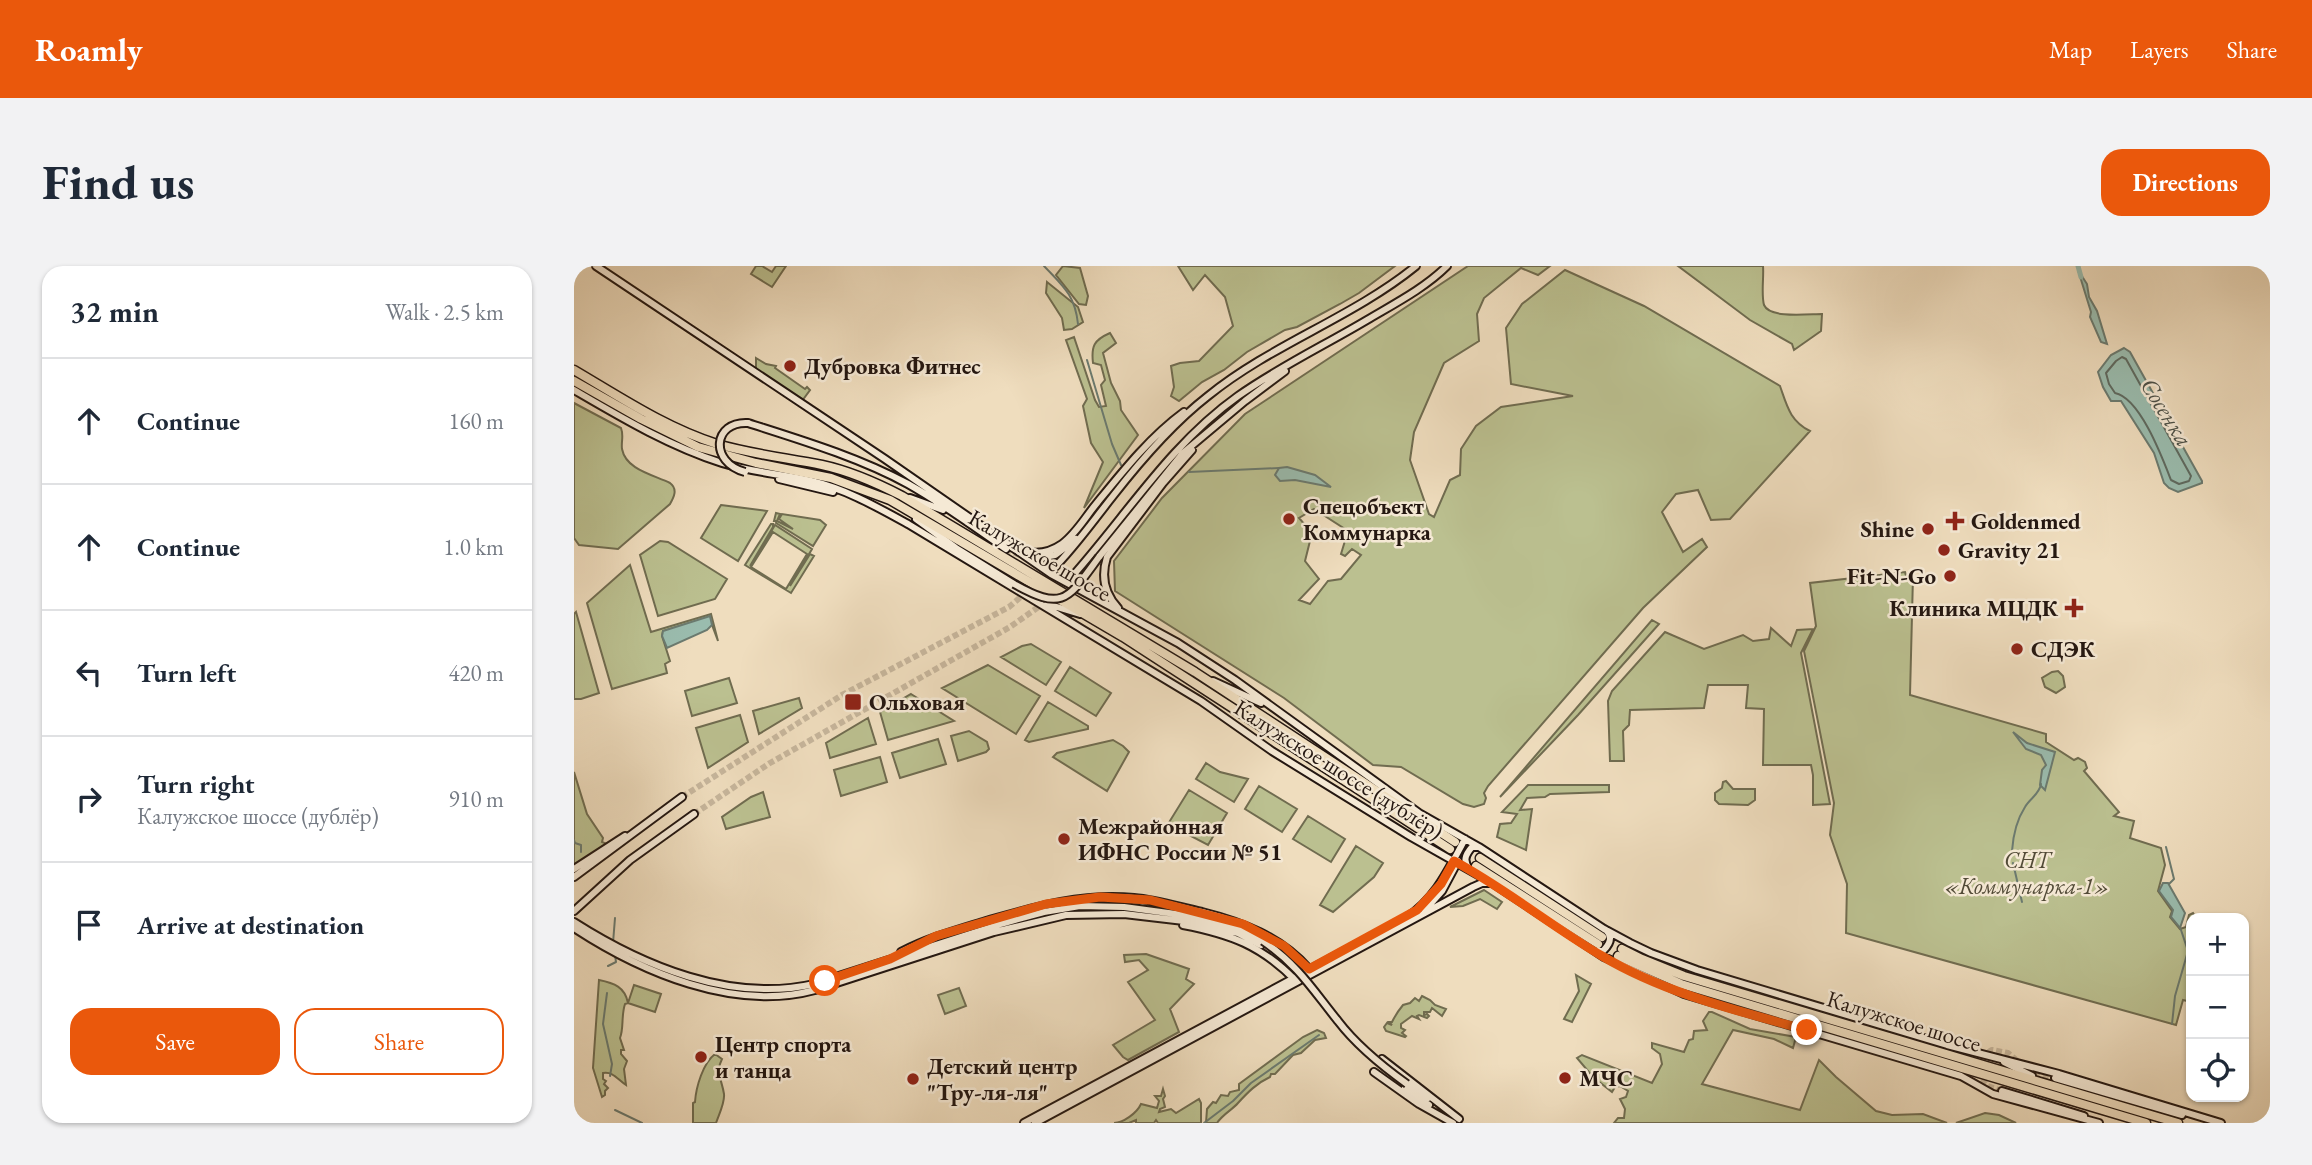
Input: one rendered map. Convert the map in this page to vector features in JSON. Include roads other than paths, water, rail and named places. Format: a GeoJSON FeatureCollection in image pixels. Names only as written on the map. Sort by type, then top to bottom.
{"type":"FeatureCollection","features":[{"type":"Feature","properties":{"kind":"highway","name":"Калужское шоссе"},"geometry":{"type":"LineString","coordinates":[[574,370],[644,411],[700,438],[825,466],[879,484],[902,496],[1195,672],[1452,845],[1090,617],[902,507],[876,494],[831,478],[756,463],[698,447],[575,385]]}},
{"type":"Feature","properties":{"kind":"highway"},"geometry":{"type":"LineString","coordinates":[[1475,864],[1599,940]]}},
{"type":"Feature","properties":{"kind":"highway","name":"Калужское шоссе"},"geometry":{"type":"LineString","coordinates":[[2146,1123],[1671,980],[1620,953],[1676,973],[1797,1009],[2053,1081],[2178,1123]]}},
{"type":"Feature","properties":{"kind":"main road"},"geometry":{"type":"LineString","coordinates":[[593,266],[691,334]]}},
{"type":"Feature","properties":{"kind":"main road"},"geometry":{"type":"LineString","coordinates":[[593,266],[1009,547]]}},
{"type":"Feature","properties":{"kind":"main road"},"geometry":{"type":"LineString","coordinates":[[856,497],[745,472],[728,464],[722,456],[722,436],[737,423],[748,423],[818,446],[884,472],[915,488],[1009,547],[1040,553],[1065,542],[1120,475],[1177,417],[1244,370],[1366,300],[1416,266]]}},
{"type":"Feature","properties":{"kind":"main road"},"geometry":{"type":"LineString","coordinates":[[1069,580],[1172,454],[1204,423],[1239,396],[1388,308],[1446,267]]}},
{"type":"Feature","properties":{"kind":"main road"},"geometry":{"type":"LineString","coordinates":[[902,507],[935,533],[1014,584],[1042,599],[1061,598],[1073,592],[1183,453],[1301,359]]}},
{"type":"Feature","properties":{"kind":"main road"},"geometry":{"type":"LineString","coordinates":[[575,385],[655,436],[722,463],[811,481],[856,497]]}},
{"type":"Feature","properties":{"kind":"main road"},"geometry":{"type":"LineString","coordinates":[[1076,600],[1051,572],[1076,545],[1143,459],[1205,398]]}},
{"type":"Feature","properties":{"kind":"main road"},"geometry":{"type":"LineString","coordinates":[[1136,620],[1118,607],[1107,592],[1103,576],[1107,557],[1174,469],[1209,430]]}},
{"type":"Feature","properties":{"kind":"main road"},"geometry":{"type":"LineString","coordinates":[[902,496],[955,514]]}},
{"type":"Feature","properties":{"kind":"main road","name":"Калужское шоссе (дублёр)"},"geometry":{"type":"LineString","coordinates":[[856,497],[908,524],[1201,701],[1272,751],[1454,865],[1475,864],[1494,884],[1599,940],[1651,953],[1675,963],[1851,1017],[2059,1074],[2219,1123]]}},
{"type":"Feature","properties":{"kind":"main road"},"geometry":{"type":"LineString","coordinates":[[1039,558],[1064,550],[1088,529]]}},
{"type":"Feature","properties":{"kind":"main road","name":"Калужское шоссе (дублёр)"},"geometry":{"type":"LineString","coordinates":[[1009,547],[1178,643],[1427,818],[1479,847],[1646,978],[1684,994],[1961,1076],[1993,1094],[2099,1123]]}},
{"type":"Feature","properties":{"kind":"main road"},"geometry":{"type":"LineString","coordinates":[[1032,599],[1090,617]]}},
{"type":"Feature","properties":{"kind":"main road"},"geometry":{"type":"LineString","coordinates":[[1195,672],[1275,710]]}},
{"type":"Feature","properties":{"kind":"main road"},"geometry":{"type":"LineString","coordinates":[[574,877],[682,797]]}},
{"type":"Feature","properties":{"kind":"main road"},"geometry":{"type":"LineString","coordinates":[[574,911],[631,860],[694,814]]}},
{"type":"Feature","properties":{"kind":"main road"},"geometry":{"type":"LineString","coordinates":[[574,869],[647,822]]}},
{"type":"Feature","properties":{"kind":"main road"},"geometry":{"type":"LineString","coordinates":[[1416,917],[1437,897],[1467,840]]}},
{"type":"Feature","properties":{"kind":"main road"},"geometry":{"type":"LineString","coordinates":[[1475,864],[1465,864],[1465,857],[1472,847],[1479,847]]}},
{"type":"Feature","properties":{"kind":"main road"},"geometry":{"type":"LineString","coordinates":[[1440,854],[1446,867],[1443,880]]}},
{"type":"Feature","properties":{"kind":"main road"},"geometry":{"type":"LineString","coordinates":[[1035,1123],[1417,910],[1433,895],[1454,865]]}},
{"type":"Feature","properties":{"kind":"main road"},"geometry":{"type":"LineString","coordinates":[[1024,1123],[1478,884],[1494,884]]}},
{"type":"Feature","properties":{"kind":"main road"},"geometry":{"type":"LineString","coordinates":[[890,959],[930,938],[1002,916],[1057,901],[1112,897],[1160,902],[1243,924],[1284,946],[1309,969]]}},
{"type":"Feature","properties":{"kind":"main road"},"geometry":{"type":"LineString","coordinates":[[574,928],[608,950],[707,981],[758,989],[803,986],[1020,918],[1055,910],[1091,906],[1133,908],[1198,917],[1238,929],[1290,961],[1361,1047],[1406,1086],[1458,1122]]}},
{"type":"Feature","properties":{"kind":"main road"},"geometry":{"type":"LineString","coordinates":[[574,922],[633,958],[718,991],[749,996],[786,996],[816,990],[994,932],[1047,918],[1095,913],[1154,917],[1214,926],[1262,943]]}},
{"type":"Feature","properties":{"kind":"main road"},"geometry":{"type":"LineString","coordinates":[[1154,917],[1243,941],[1258,949],[1295,980]]}},
{"type":"Feature","properties":{"kind":"main road"},"geometry":{"type":"LineString","coordinates":[[1755,1007],[1807,1030]]}},
{"type":"Feature","properties":{"kind":"main road"},"geometry":{"type":"LineString","coordinates":[[1797,1009],[1851,1017]]}},
{"type":"Feature","properties":{"kind":"main road"},"geometry":{"type":"LineString","coordinates":[[1873,1049],[1938,1062]]}},
{"type":"Feature","properties":{"kind":"main road"},"geometry":{"type":"LineString","coordinates":[[1990,1056],[2053,1081],[2219,1123]]}},
{"type":"Feature","properties":{"kind":"main road"},"geometry":{"type":"LineString","coordinates":[[1382,1059],[1458,1122]]}},
{"type":"Feature","properties":{"kind":"main road"},"geometry":{"type":"LineString","coordinates":[[1374,1072],[1419,1104],[1458,1122]]}},
{"type":"Feature","properties":{"kind":"main road"},"geometry":{"type":"LineString","coordinates":[[2002,1091],[2099,1123]]}},
{"type":"Feature","properties":{"kind":"water"},"geometry":{"type":"Polygon","coordinates":[[[2078,270],[2087,284],[2089,297],[2097,311],[2107,344],[2101,342],[2090,317],[2091,312],[2078,270]]]}},
{"type":"Feature","properties":{"kind":"water"},"geometry":{"type":"Polygon","coordinates":[[[2124,348],[2130,352],[2202,483],[2178,492],[2169,488],[2164,483],[2154,453],[2121,401],[2111,401],[2098,372],[2111,355],[2124,348]]]}},
{"type":"Feature","properties":{"kind":"water"},"geometry":{"type":"Polygon","coordinates":[[[1287,467],[1315,475],[1331,487],[1295,480],[1280,481],[1275,475],[1279,468],[1287,467]]]}},
{"type":"Feature","properties":{"kind":"water"},"geometry":{"type":"Polygon","coordinates":[[[710,616],[712,625],[707,630],[667,648],[662,636],[663,631],[710,616]]]}},
{"type":"Feature","properties":{"kind":"water"},"geometry":{"type":"Polygon","coordinates":[[[2013,732],[2027,743],[2055,752],[2045,790],[2040,785],[2042,770],[2046,765],[2041,755],[2026,749],[2013,732]]]}},
{"type":"Feature","properties":{"kind":"water"},"geometry":{"type":"Polygon","coordinates":[[[2163,883],[2168,883],[2185,913],[2180,928],[2171,917],[2173,910],[2159,891],[2163,883]]]}},
{"type":"Feature","properties":{"kind":"waterway"},"geometry":{"type":"LineString","coordinates":[[1044,266],[1071,298],[1078,324]]}},
{"type":"Feature","properties":{"kind":"waterway","name":"Сосенка"},"geometry":{"type":"LineString","coordinates":[[2078,266],[2081,277]]}},
{"type":"Feature","properties":{"kind":"waterway"},"geometry":{"type":"LineString","coordinates":[[1087,360],[1121,465]]}},
{"type":"Feature","properties":{"kind":"waterway"},"geometry":{"type":"LineString","coordinates":[[1189,472],[1279,468]]}},
{"type":"Feature","properties":{"kind":"waterway"},"geometry":{"type":"LineString","coordinates":[[2012,851],[2019,818],[2041,784]]}},
{"type":"Feature","properties":{"kind":"waterway"},"geometry":{"type":"LineString","coordinates":[[574,840],[581,845],[581,852]]}},
{"type":"Feature","properties":{"kind":"waterway"},"geometry":{"type":"LineString","coordinates":[[2166,847],[2174,879],[2169,884]]}},
{"type":"Feature","properties":{"kind":"waterway"},"geometry":{"type":"LineString","coordinates":[[2013,863],[2022,902]]}},
{"type":"Feature","properties":{"kind":"waterway"},"geometry":{"type":"LineString","coordinates":[[613,943],[615,918]]}},
{"type":"Feature","properties":{"kind":"waterway"},"geometry":{"type":"LineString","coordinates":[[2172,1024],[2175,996],[2188,951],[2180,927]]}},
{"type":"Feature","properties":{"kind":"waterway"},"geometry":{"type":"LineString","coordinates":[[608,966],[616,962],[615,955]]}},
{"type":"Feature","properties":{"kind":"waterway"},"geometry":{"type":"LineString","coordinates":[[607,993],[603,1024],[612,1064],[610,1076]]}},
{"type":"Feature","properties":{"kind":"waterway"},"geometry":{"type":"LineString","coordinates":[[1204,1123],[1251,1083],[1319,1035]]}},
{"type":"Feature","properties":{"kind":"waterway"},"geometry":{"type":"LineString","coordinates":[[615,1110],[642,1123]]}},
{"type":"Feature","properties":{"kind":"tunnel"},"geometry":{"type":"LineString","coordinates":[[1006,549],[1024,557],[1039,558]]}},
{"type":"Feature","properties":{"kind":"tunnel"},"geometry":{"type":"LineString","coordinates":[[682,797],[842,695],[1009,607],[1051,571]]}},
{"type":"Feature","properties":{"kind":"tunnel"},"geometry":{"type":"LineString","coordinates":[[694,814],[770,763],[1010,627],[1069,580]]}},
{"type":"Feature","properties":{"kind":"tunnel"},"geometry":{"type":"LineString","coordinates":[[2002,1091],[1988,1086],[1980,1078],[1981,1062],[1992,1050],[2008,1053],[2027,1069],[2055,1078]]}},
{"type":"Feature","properties":{"kind":"place","name":"Дубровка Фитнес"},"geometry":{"type":"Point","coordinates":[790,366]}},
{"type":"Feature","properties":{"kind":"place","name":"Спецобъект Коммунарка"},"geometry":{"type":"Point","coordinates":[1289,519]}},
{"type":"Feature","properties":{"kind":"place","name":"Goldenmed"},"geometry":{"type":"Point","coordinates":[1955,521]}},
{"type":"Feature","properties":{"kind":"place","name":"Shine"},"geometry":{"type":"Point","coordinates":[1928,529]}},
{"type":"Feature","properties":{"kind":"place","name":"Gravity 21"},"geometry":{"type":"Point","coordinates":[1944,550]}},
{"type":"Feature","properties":{"kind":"place","name":"Fit-N-Go"},"geometry":{"type":"Point","coordinates":[1950,576]}},
{"type":"Feature","properties":{"kind":"place","name":"Клиника МЦДК"},"geometry":{"type":"Point","coordinates":[2074,608]}},
{"type":"Feature","properties":{"kind":"place","name":"СДЭК"},"geometry":{"type":"Point","coordinates":[2017,649]}},
{"type":"Feature","properties":{"kind":"place","name":"Ольховая"},"geometry":{"type":"Point","coordinates":[853,702]}},
{"type":"Feature","properties":{"kind":"place","name":"Межрайонная ИФНС России № 51"},"geometry":{"type":"Point","coordinates":[1064,839]}},
{"type":"Feature","properties":{"kind":"place","name":"Центр спорта и танца"},"geometry":{"type":"Point","coordinates":[701,1057]}},
{"type":"Feature","properties":{"kind":"place","name":"МЧС"},"geometry":{"type":"Point","coordinates":[1565,1078]}},
{"type":"Feature","properties":{"kind":"place","name":"Детский центр \"Тру-ля-ля\""},"geometry":{"type":"Point","coordinates":[913,1079]}},
{"type":"Feature","properties":{"kind":"park label","name":"СНТ «Коммунарка-1»"},"geometry":{"type":"Point","coordinates":[2027,873]}}]}
